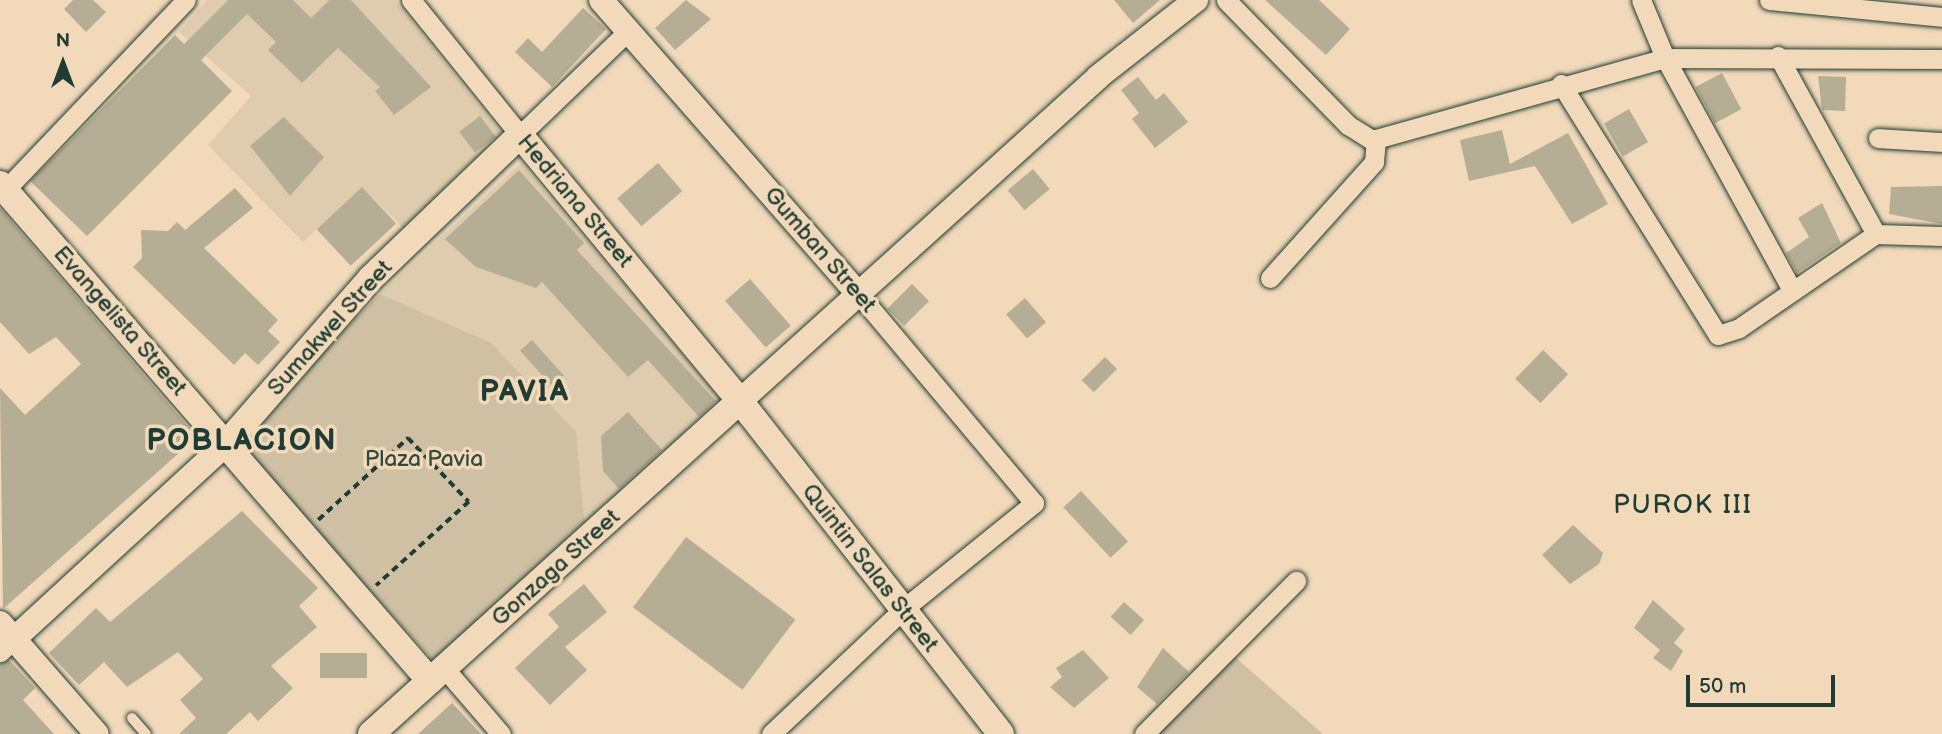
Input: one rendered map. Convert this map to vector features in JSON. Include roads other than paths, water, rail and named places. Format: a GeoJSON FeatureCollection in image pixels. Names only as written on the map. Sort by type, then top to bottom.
{"type":"FeatureCollection","features":[{"type":"Feature","properties":{"kind":"main road","name":"Hedriana Street"},"geometry":{"type":"LineString","coordinates":[[520,135],[740,401]]}},
{"type":"Feature","properties":{"kind":"main road","name":"Sumakwel Street"},"geometry":{"type":"LineString","coordinates":[[227,443],[372,278],[520,135]]}},
{"type":"Feature","properties":{"kind":"main road","name":"Evangelista Street"},"geometry":{"type":"LineString","coordinates":[[2,190],[227,443],[359,601],[438,675]]}},
{"type":"Feature","properties":{"kind":"main road","name":"Quintin Salas Street"},"geometry":{"type":"LineString","coordinates":[[740,401],[1001,734]]}},
{"type":"Feature","properties":{"kind":"main road","name":"Gonzaga Street"},"geometry":{"type":"LineString","coordinates":[[371,734],[740,401]]}},
{"type":"Feature","properties":{"kind":"street"},"geometry":{"type":"LineString","coordinates":[[2,190],[186,0]]}},
{"type":"Feature","properties":{"kind":"street","name":"Hedriana Street"},"geometry":{"type":"LineString","coordinates":[[411,0],[520,135]]}},
{"type":"Feature","properties":{"kind":"street","name":"Gumban Street"},"geometry":{"type":"LineString","coordinates":[[601,0],[857,292],[1034,503],[902,610]]}},
{"type":"Feature","properties":{"kind":"street"},"geometry":{"type":"LineString","coordinates":[[740,401],[1098,76],[1196,0]]}},
{"type":"Feature","properties":{"kind":"street"},"geometry":{"type":"LineString","coordinates":[[1226,0],[1348,125],[1376,139],[1561,84],[1665,58],[1778,56],[1942,59]]}},
{"type":"Feature","properties":{"kind":"street"},"geometry":{"type":"LineString","coordinates":[[1641,0],[1665,58],[1792,290]]}},
{"type":"Feature","properties":{"kind":"street"},"geometry":{"type":"LineString","coordinates":[[1769,0],[1942,17]]}},
{"type":"Feature","properties":{"kind":"street","name":"Sumakwel Street"},"geometry":{"type":"LineString","coordinates":[[520,135],[628,31]]}},
{"type":"Feature","properties":{"kind":"street"},"geometry":{"type":"LineString","coordinates":[[1778,56],[1876,234]]}},
{"type":"Feature","properties":{"kind":"street"},"geometry":{"type":"LineString","coordinates":[[1561,84],[1709,328],[1728,335],[1876,234],[1942,236]]}},
{"type":"Feature","properties":{"kind":"street"},"geometry":{"type":"LineString","coordinates":[[1878,138],[1942,142]]}},
{"type":"Feature","properties":{"kind":"street"},"geometry":{"type":"LineString","coordinates":[[1270,278],[1374,162],[1376,139]]}},
{"type":"Feature","properties":{"kind":"street","name":"Sumakwel Street"},"geometry":{"type":"LineString","coordinates":[[5,638],[227,443]]}},
{"type":"Feature","properties":{"kind":"street"},"geometry":{"type":"LineString","coordinates":[[1144,734],[1296,581]]}},
{"type":"Feature","properties":{"kind":"street"},"geometry":{"type":"LineString","coordinates":[[771,734],[902,610]]}},
{"type":"Feature","properties":{"kind":"street"},"geometry":{"type":"LineString","coordinates":[[5,638],[97,734]]}},
{"type":"Feature","properties":{"kind":"street","name":"Evangelista Street"},"geometry":{"type":"LineString","coordinates":[[438,675],[501,734]]}},
{"type":"Feature","properties":{"kind":"lane"},"geometry":{"type":"LineString","coordinates":[[132,718],[146,734]]}},
{"type":"Feature","properties":{"kind":"district","name":"PAVIA"},"geometry":{"type":"Point","coordinates":[525,392]}},
{"type":"Feature","properties":{"kind":"district","name":"POBLACION"},"geometry":{"type":"Point","coordinates":[242,441]}},
{"type":"Feature","properties":{"kind":"district","name":"PUROK III"},"geometry":{"type":"Point","coordinates":[1683,506]}},
{"type":"Feature","properties":{"kind":"park label","name":"Plaza Pavia"},"geometry":{"type":"Point","coordinates":[424,459]}}]}
